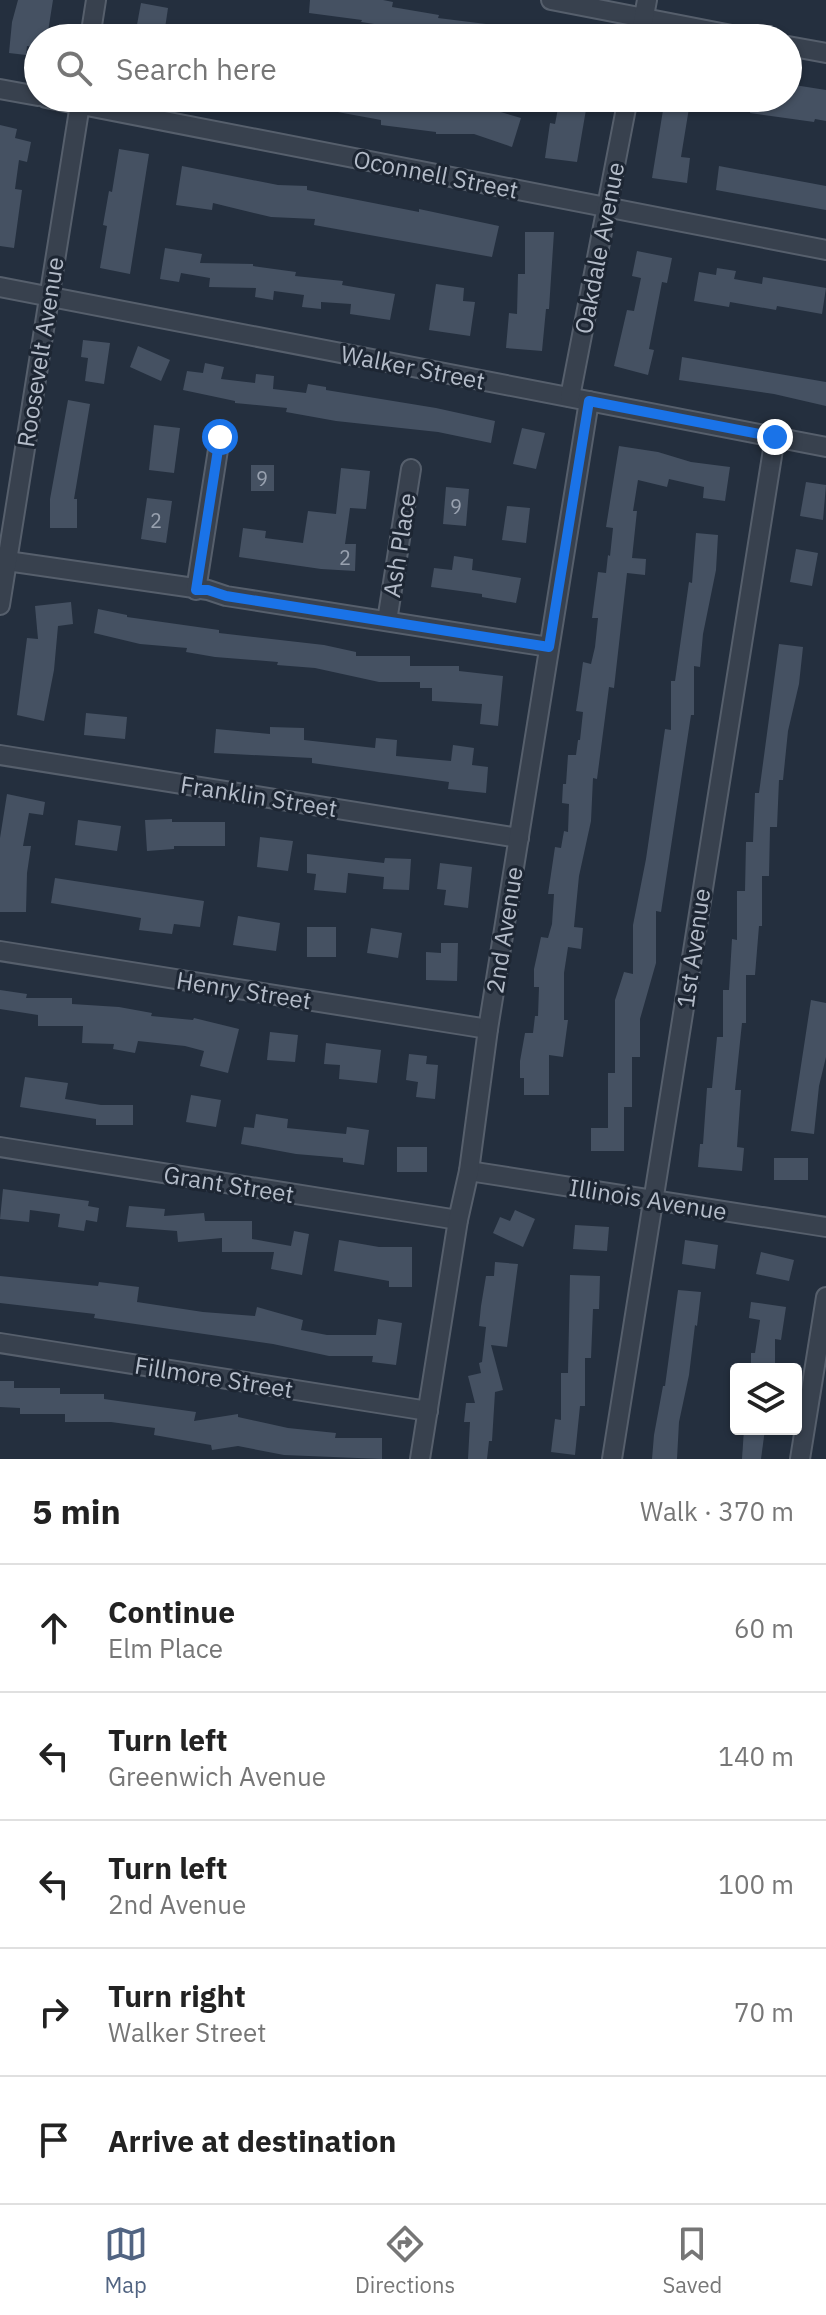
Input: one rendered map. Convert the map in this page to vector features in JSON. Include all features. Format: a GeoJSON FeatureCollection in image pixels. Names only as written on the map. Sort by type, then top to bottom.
{"type":"FeatureCollection","features":[{"type":"Feature","properties":{"kind":"street"},"geometry":{"type":"LineString","coordinates":[[92,24],[96,0]]}},
{"type":"Feature","properties":{"kind":"street"},"geometry":{"type":"LineString","coordinates":[[551,0],[645,9],[698,24]]}},
{"type":"Feature","properties":{"kind":"street"},"geometry":{"type":"LineString","coordinates":[[802,49],[826,53]]}},
{"type":"Feature","properties":{"kind":"street"},"geometry":{"type":"LineString","coordinates":[[0,89],[24,93]]}},
{"type":"Feature","properties":{"kind":"street","name":"Roosevelt Avenue"},"geometry":{"type":"LineString","coordinates":[[0,605],[78,112]]}},
{"type":"Feature","properties":{"kind":"street","name":"Oconnell Street"},"geometry":{"type":"LineString","coordinates":[[135,112],[826,250]]}},
{"type":"Feature","properties":{"kind":"street","name":"Oakdale Avenue"},"geometry":{"type":"LineString","coordinates":[[570,397],[625,112]]}},
{"type":"Feature","properties":{"kind":"street","name":"Walker Street"},"geometry":{"type":"LineString","coordinates":[[0,287],[826,447]]}},
{"type":"Feature","properties":{"kind":"street","name":"2nd Avenue"},"geometry":{"type":"LineString","coordinates":[[420,1459],[458,1220],[469,1171],[488,1029],[589,401]]}},
{"type":"Feature","properties":{"kind":"street"},"geometry":{"type":"LineString","coordinates":[[196,590],[220,437]]}},
{"type":"Feature","properties":{"kind":"street","name":"1st Avenue"},"geometry":{"type":"LineString","coordinates":[[612,1459],[775,437]]}},
{"type":"Feature","properties":{"kind":"street","name":"Ash Place"},"geometry":{"type":"LineString","coordinates":[[387,621],[411,469]]}},
{"type":"Feature","properties":{"kind":"street"},"geometry":{"type":"LineString","coordinates":[[7,561],[208,590],[226,596],[549,647]]}},
{"type":"Feature","properties":{"kind":"street","name":"Franklin Street"},"geometry":{"type":"LineString","coordinates":[[0,755],[519,838]]}},
{"type":"Feature","properties":{"kind":"street","name":"Henry Street"},"geometry":{"type":"LineString","coordinates":[[0,951],[488,1029]]}},
{"type":"Feature","properties":{"kind":"street","name":"Grant Street"},"geometry":{"type":"LineString","coordinates":[[0,1147],[458,1220]]}},
{"type":"Feature","properties":{"kind":"street","name":"Illinois Avenue"},"geometry":{"type":"LineString","coordinates":[[469,1171],[826,1227]]}},
{"type":"Feature","properties":{"kind":"street"},"geometry":{"type":"LineString","coordinates":[[800,1459],[826,1297]]}},
{"type":"Feature","properties":{"kind":"street","name":"Fillmore Street"},"geometry":{"type":"LineString","coordinates":[[0,1343],[428,1411]]}},
{"type":"Feature","properties":{"kind":"building"},"geometry":{"type":"Polygon","coordinates":[[[18,0],[53,0],[49,24],[24,24],[24,55],[9,53],[18,0]]]}},
{"type":"Feature","properties":{"kind":"building"},"geometry":{"type":"Polygon","coordinates":[[[310,0],[383,0],[393,2],[392,7],[439,15],[438,18],[486,24],[374,24],[309,13],[310,0]]]}},
{"type":"Feature","properties":{"kind":"building"},"geometry":{"type":"Polygon","coordinates":[[[141,3],[168,8],[166,24],[137,24],[141,3]]]}},
{"type":"Feature","properties":{"kind":"building"},"geometry":{"type":"Polygon","coordinates":[[[802,86],[826,90],[826,121],[750,113],[802,112],[802,86]]]}},
{"type":"Feature","properties":{"kind":"building"},"geometry":{"type":"Polygon","coordinates":[[[338,112],[501,112],[521,118],[512,147],[474,134],[436,134],[381,125],[381,120],[338,112]]]}},
{"type":"Feature","properties":{"kind":"building"},"geometry":{"type":"Polygon","coordinates":[[[557,112],[586,112],[577,162],[545,158],[550,123],[555,124],[557,112]]]}},
{"type":"Feature","properties":{"kind":"building"},"geometry":{"type":"Polygon","coordinates":[[[663,112],[688,112],[681,157],[690,158],[687,183],[652,178],[663,112]]]}},
{"type":"Feature","properties":{"kind":"building"},"geometry":{"type":"Polygon","coordinates":[[[0,125],[17,129],[15,138],[31,142],[27,162],[19,160],[15,189],[22,190],[14,248],[0,246],[0,125]]]}},
{"type":"Feature","properties":{"kind":"building"},"geometry":{"type":"Polygon","coordinates":[[[119,149],[149,154],[130,274],[100,268],[107,226],[103,225],[119,149]]]}},
{"type":"Feature","properties":{"kind":"building"},"geometry":{"type":"Polygon","coordinates":[[[182,166],[278,185],[307,186],[307,190],[499,226],[492,257],[314,225],[315,219],[271,217],[213,203],[212,210],[176,205],[182,166]]]}},
{"type":"Feature","properties":{"kind":"building"},"geometry":{"type":"Polygon","coordinates":[[[719,166],[826,186],[826,210],[716,190],[719,166]]]}},
{"type":"Feature","properties":{"kind":"building"},"geometry":{"type":"Polygon","coordinates":[[[525,232],[554,232],[549,309],[546,309],[542,351],[506,348],[509,313],[517,314],[518,274],[525,274],[525,232]]]}},
{"type":"Feature","properties":{"kind":"building"},"geometry":{"type":"Polygon","coordinates":[[[165,248],[202,254],[200,263],[253,264],[296,272],[295,276],[343,281],[342,285],[395,294],[390,320],[350,314],[351,304],[321,302],[321,309],[302,307],[304,295],[274,291],[273,300],[255,297],[256,288],[209,287],[210,278],[181,273],[179,282],[160,279],[165,248]]]}},
{"type":"Feature","properties":{"kind":"building"},"geometry":{"type":"Polygon","coordinates":[[[637,251],[672,258],[667,283],[662,282],[649,349],[654,350],[648,375],[614,366],[627,310],[634,311],[641,278],[632,276],[637,251]]]}},
{"type":"Feature","properties":{"kind":"building"},"geometry":{"type":"Polygon","coordinates":[[[717,268],[736,271],[734,279],[762,284],[763,277],[826,288],[822,314],[777,306],[776,310],[730,302],[729,307],[694,301],[699,272],[716,275],[717,268]]]}},
{"type":"Feature","properties":{"kind":"building"},"geometry":{"type":"Polygon","coordinates":[[[436,284],[464,288],[463,301],[475,302],[470,336],[429,330],[436,284]]]}},
{"type":"Feature","properties":{"kind":"building"},"geometry":{"type":"Polygon","coordinates":[[[83,340],[110,343],[104,384],[85,381],[88,358],[81,357],[83,340]]]}},
{"type":"Feature","properties":{"kind":"building"},"geometry":{"type":"Polygon","coordinates":[[[138,346],[170,360],[161,381],[130,367],[138,346]]]}},
{"type":"Feature","properties":{"kind":"building"},"geometry":{"type":"Polygon","coordinates":[[[682,357],[826,382],[826,406],[774,394],[679,380],[682,357]]]}},
{"type":"Feature","properties":{"kind":"building"},"geometry":{"type":"Polygon","coordinates":[[[205,363],[224,367],[221,379],[255,383],[256,374],[274,376],[273,389],[306,393],[308,384],[495,421],[491,443],[438,432],[336,421],[286,412],[287,408],[235,403],[183,390],[187,371],[203,373],[205,363]]]}},
{"type":"Feature","properties":{"kind":"building"},"geometry":{"type":"Polygon","coordinates":[[[68,400],[90,404],[74,499],[77,499],[77,528],[50,528],[50,499],[68,400]]]}},
{"type":"Feature","properties":{"kind":"building"},"geometry":{"type":"Polygon","coordinates":[[[154,425],[180,428],[174,473],[149,470],[154,425]]]}},
{"type":"Feature","properties":{"kind":"building"},"geometry":{"type":"Polygon","coordinates":[[[522,428],[545,433],[536,469],[513,464],[522,428]]]}},
{"type":"Feature","properties":{"kind":"building"},"geometry":{"type":"Polygon","coordinates":[[[619,446],[730,467],[725,501],[703,498],[704,487],[669,479],[667,487],[638,480],[633,511],[637,511],[632,558],[646,559],[645,575],[627,573],[614,688],[609,687],[597,779],[593,778],[591,821],[579,876],[574,927],[583,928],[581,949],[568,947],[564,973],[564,1020],[568,1020],[563,1057],[549,1055],[549,1095],[524,1095],[520,1061],[525,1033],[533,1033],[535,1016],[538,1016],[539,987],[534,987],[534,969],[541,937],[548,938],[552,924],[554,894],[548,894],[555,847],[561,848],[564,831],[568,832],[569,804],[562,803],[563,784],[566,784],[568,755],[576,755],[580,740],[583,712],[576,711],[583,662],[591,664],[595,647],[598,618],[592,618],[598,572],[606,573],[610,556],[613,528],[606,527],[619,446]]]}},
{"type":"Feature","properties":{"kind":"building"},"geometry":{"type":"Polygon","coordinates":[[[251,465],[274,465],[274,491],[251,491],[251,465]]]}},
{"type":"Feature","properties":{"kind":"building"},"geometry":{"type":"Polygon","coordinates":[[[341,468],[370,471],[366,509],[350,508],[345,544],[356,544],[355,571],[239,557],[243,528],[266,531],[265,538],[303,543],[308,511],[336,514],[341,468]]]}},
{"type":"Feature","properties":{"kind":"building"},"geometry":{"type":"Polygon","coordinates":[[[806,482],[826,485],[823,520],[800,516],[806,482]]]}},
{"type":"Feature","properties":{"kind":"building"},"geometry":{"type":"Polygon","coordinates":[[[446,487],[469,489],[466,526],[443,524],[446,487]]]}},
{"type":"Feature","properties":{"kind":"building"},"geometry":{"type":"Polygon","coordinates":[[[147,498],[172,501],[166,543],[141,539],[147,498]]]}},
{"type":"Feature","properties":{"kind":"building"},"geometry":{"type":"Polygon","coordinates":[[[507,506],[530,508],[526,543],[502,540],[507,506]]]}},
{"type":"Feature","properties":{"kind":"building"},"geometry":{"type":"Polygon","coordinates":[[[696,533],[718,535],[716,570],[703,634],[700,667],[694,666],[694,715],[691,715],[661,912],[656,911],[656,963],[640,1019],[640,1057],[632,1057],[632,1107],[624,1107],[624,1151],[591,1151],[591,1128],[608,1128],[608,1073],[615,1073],[615,1000],[624,972],[633,974],[633,925],[665,729],[671,730],[671,681],[675,681],[689,582],[692,583],[696,533]]]}},
{"type":"Feature","properties":{"kind":"building"},"geometry":{"type":"Polygon","coordinates":[[[796,549],[818,553],[812,586],[790,582],[796,549]]]}},
{"type":"Feature","properties":{"kind":"building"},"geometry":{"type":"Polygon","coordinates":[[[454,556],[473,559],[472,570],[521,578],[516,603],[482,597],[482,594],[431,587],[434,568],[452,570],[454,556]]]}},
{"type":"Feature","properties":{"kind":"building"},"geometry":{"type":"Polygon","coordinates":[[[71,602],[73,624],[58,626],[54,670],[44,721],[17,715],[27,638],[38,639],[35,606],[71,602]]]}},
{"type":"Feature","properties":{"kind":"building"},"geometry":{"type":"Polygon","coordinates":[[[98,609],[127,617],[219,630],[219,633],[324,645],[356,652],[356,656],[410,656],[410,666],[459,666],[459,671],[503,676],[498,726],[480,724],[482,704],[432,701],[432,688],[420,688],[420,682],[379,682],[315,668],[277,665],[278,662],[215,657],[186,652],[187,648],[140,644],[94,633],[98,609]]]}},
{"type":"Feature","properties":{"kind":"building"},"geometry":{"type":"Polygon","coordinates":[[[779,644],[803,647],[783,780],[779,780],[777,827],[770,827],[769,876],[762,876],[762,926],[759,926],[755,975],[746,975],[746,1023],[742,1023],[735,1090],[741,1090],[737,1147],[744,1148],[742,1171],[698,1167],[707,1088],[712,1088],[717,1037],[723,1037],[723,990],[729,990],[732,939],[737,940],[737,891],[745,891],[746,842],[753,842],[755,793],[759,793],[779,644]]]}},
{"type":"Feature","properties":{"kind":"building"},"geometry":{"type":"Polygon","coordinates":[[[86,713],[127,717],[125,739],[84,735],[86,713]]]}},
{"type":"Feature","properties":{"kind":"building"},"geometry":{"type":"Polygon","coordinates":[[[270,727],[304,728],[304,740],[375,748],[376,738],[397,740],[396,756],[451,761],[453,745],[474,748],[472,765],[488,767],[486,793],[448,789],[449,782],[312,763],[312,758],[214,753],[216,729],[270,734],[270,727]]]}},
{"type":"Feature","properties":{"kind":"building"},"geometry":{"type":"Polygon","coordinates":[[[7,794],[45,802],[43,815],[29,813],[23,846],[31,846],[26,912],[0,912],[0,838],[7,794]]]}},
{"type":"Feature","properties":{"kind":"building"},"geometry":{"type":"Polygon","coordinates":[[[172,819],[172,822],[225,822],[225,846],[174,846],[174,849],[147,851],[145,820],[172,819]]]}},
{"type":"Feature","properties":{"kind":"building"},"geometry":{"type":"Polygon","coordinates":[[[78,820],[121,826],[117,851],[75,845],[78,820]]]}},
{"type":"Feature","properties":{"kind":"building"},"geometry":{"type":"Polygon","coordinates":[[[260,837],[293,841],[288,871],[257,867],[260,837]]]}},
{"type":"Feature","properties":{"kind":"building"},"geometry":{"type":"Polygon","coordinates":[[[307,854],[384,863],[385,858],[411,859],[409,890],[383,889],[384,877],[348,873],[346,893],[314,890],[316,874],[307,873],[307,854]]]}},
{"type":"Feature","properties":{"kind":"building"},"geometry":{"type":"Polygon","coordinates":[[[440,863],[472,867],[468,908],[444,905],[446,890],[437,889],[440,863]]]}},
{"type":"Feature","properties":{"kind":"building"},"geometry":{"type":"Polygon","coordinates":[[[55,878],[204,901],[200,927],[174,924],[172,934],[139,930],[141,918],[51,903],[55,878]]]}},
{"type":"Feature","properties":{"kind":"building"},"geometry":{"type":"Polygon","coordinates":[[[238,916],[280,923],[276,951],[233,945],[238,916]]]}},
{"type":"Feature","properties":{"kind":"building"},"geometry":{"type":"Polygon","coordinates":[[[307,927],[336,927],[336,957],[307,957],[307,927]]]}},
{"type":"Feature","properties":{"kind":"building"},"geometry":{"type":"Polygon","coordinates":[[[371,928],[402,933],[398,958],[367,953],[371,928]]]}},
{"type":"Feature","properties":{"kind":"building"},"geometry":{"type":"Polygon","coordinates":[[[441,943],[458,943],[457,981],[426,980],[426,952],[441,953],[441,943]]]}},
{"type":"Feature","properties":{"kind":"building"},"geometry":{"type":"Polygon","coordinates":[[[0,990],[27,994],[26,998],[72,998],[72,1004],[119,1007],[152,1013],[151,1016],[194,1018],[239,1029],[228,1073],[200,1066],[204,1051],[185,1046],[138,1041],[135,1053],[113,1049],[114,1044],[82,1043],[83,1026],[38,1026],[38,1015],[0,1009],[0,990]]]}},
{"type":"Feature","properties":{"kind":"building"},"geometry":{"type":"Polygon","coordinates":[[[811,1000],[826,1003],[826,1057],[819,1086],[814,1134],[791,1131],[811,1000]]]}},
{"type":"Feature","properties":{"kind":"building"},"geometry":{"type":"Polygon","coordinates":[[[270,1032],[298,1035],[295,1062],[267,1060],[270,1032]]]}},
{"type":"Feature","properties":{"kind":"building"},"geometry":{"type":"Polygon","coordinates":[[[326,1043],[381,1050],[377,1083],[339,1079],[340,1065],[324,1064],[326,1043]]]}},
{"type":"Feature","properties":{"kind":"building"},"geometry":{"type":"Polygon","coordinates":[[[409,1054],[427,1056],[426,1064],[438,1065],[435,1099],[416,1097],[418,1082],[406,1080],[409,1054]]]}},
{"type":"Feature","properties":{"kind":"building"},"geometry":{"type":"Polygon","coordinates":[[[25,1077],[68,1083],[65,1099],[101,1105],[133,1105],[133,1125],[96,1125],[96,1119],[20,1107],[25,1077]]]}},
{"type":"Feature","properties":{"kind":"building"},"geometry":{"type":"Polygon","coordinates":[[[191,1095],[221,1100],[216,1127],[186,1122],[191,1095]]]}},
{"type":"Feature","properties":{"kind":"building"},"geometry":{"type":"Polygon","coordinates":[[[256,1114],[288,1119],[287,1128],[346,1134],[347,1127],[369,1130],[364,1165],[343,1162],[343,1158],[296,1154],[241,1144],[244,1127],[254,1128],[256,1114]]]}},
{"type":"Feature","properties":{"kind":"building"},"geometry":{"type":"Polygon","coordinates":[[[397,1147],[427,1147],[427,1172],[397,1172],[397,1147]]]}},
{"type":"Feature","properties":{"kind":"building"},"geometry":{"type":"Polygon","coordinates":[[[774,1158],[808,1158],[808,1180],[774,1180],[774,1158]]]}},
{"type":"Feature","properties":{"kind":"building"},"geometry":{"type":"Polygon","coordinates":[[[3,1189],[89,1201],[88,1206],[99,1208],[97,1222],[86,1220],[84,1231],[58,1227],[60,1214],[30,1210],[29,1222],[0,1219],[3,1189]]]}},
{"type":"Feature","properties":{"kind":"building"},"geometry":{"type":"Polygon","coordinates":[[[129,1206],[165,1209],[164,1216],[204,1213],[205,1221],[252,1221],[252,1239],[291,1246],[294,1231],[309,1234],[302,1275],[271,1269],[274,1252],[222,1252],[222,1238],[178,1242],[177,1231],[126,1227],[129,1206]]]}},
{"type":"Feature","properties":{"kind":"building"},"geometry":{"type":"Polygon","coordinates":[[[515,1210],[535,1219],[523,1247],[493,1233],[500,1217],[510,1221],[515,1210]]]}},
{"type":"Feature","properties":{"kind":"building"},"geometry":{"type":"Polygon","coordinates":[[[575,1225],[609,1227],[607,1251],[573,1249],[575,1225]]]}},
{"type":"Feature","properties":{"kind":"building"},"geometry":{"type":"Polygon","coordinates":[[[339,1240],[379,1247],[412,1247],[412,1287],[389,1287],[389,1281],[334,1271],[339,1240]]]}},
{"type":"Feature","properties":{"kind":"building"},"geometry":{"type":"Polygon","coordinates":[[[685,1240],[718,1245],[715,1269],[682,1264],[685,1240]]]}},
{"type":"Feature","properties":{"kind":"building"},"geometry":{"type":"Polygon","coordinates":[[[761,1252],[794,1260],[789,1281],[756,1274],[761,1252]]]}},
{"type":"Feature","properties":{"kind":"building"},"geometry":{"type":"Polygon","coordinates":[[[495,1262],[518,1264],[507,1347],[491,1345],[503,1390],[495,1392],[492,1441],[489,1441],[487,1459],[468,1459],[470,1422],[464,1422],[466,1403],[475,1403],[468,1376],[481,1373],[479,1363],[482,1362],[486,1327],[479,1326],[481,1306],[486,1276],[494,1276],[495,1262]]]}},
{"type":"Feature","properties":{"kind":"building"},"geometry":{"type":"Polygon","coordinates":[[[570,1275],[600,1276],[599,1309],[593,1309],[591,1358],[585,1358],[585,1406],[580,1406],[575,1455],[551,1452],[555,1419],[561,1420],[561,1373],[568,1373],[570,1275]]]}},
{"type":"Feature","properties":{"kind":"building"},"geometry":{"type":"Polygon","coordinates":[[[0,1276],[139,1287],[137,1302],[203,1312],[255,1316],[257,1307],[303,1320],[301,1330],[327,1335],[376,1335],[378,1319],[402,1323],[396,1365],[372,1362],[373,1356],[329,1356],[273,1344],[94,1318],[95,1314],[0,1303],[0,1276]]]}},
{"type":"Feature","properties":{"kind":"building"},"geometry":{"type":"Polygon","coordinates":[[[678,1290],[701,1292],[679,1422],[677,1459],[652,1459],[665,1386],[678,1290]]]}},
{"type":"Feature","properties":{"kind":"building"},"geometry":{"type":"Polygon","coordinates":[[[751,1302],[786,1307],[781,1340],[775,1339],[775,1363],[751,1363],[760,1320],[749,1318],[751,1302]]]}},
{"type":"Feature","properties":{"kind":"building"},"geometry":{"type":"Polygon","coordinates":[[[0,1381],[14,1381],[14,1388],[60,1388],[60,1394],[104,1394],[104,1399],[196,1412],[194,1421],[238,1414],[238,1417],[288,1428],[336,1433],[335,1438],[382,1438],[382,1459],[284,1455],[238,1446],[212,1450],[211,1445],[154,1435],[155,1428],[111,1422],[65,1422],[65,1414],[20,1414],[20,1408],[0,1407],[0,1381]]]}},
{"type":"Feature","properties":{"kind":"building"},"geometry":{"type":"Polygon","coordinates":[[[744,1435],[764,1435],[761,1459],[742,1459],[744,1435]]]}},
{"type":"Feature","properties":{"kind":"route"},"geometry":{"type":"LineString","coordinates":[[220,437],[196,590],[549,647],[589,401],[775,437]]}}]}
